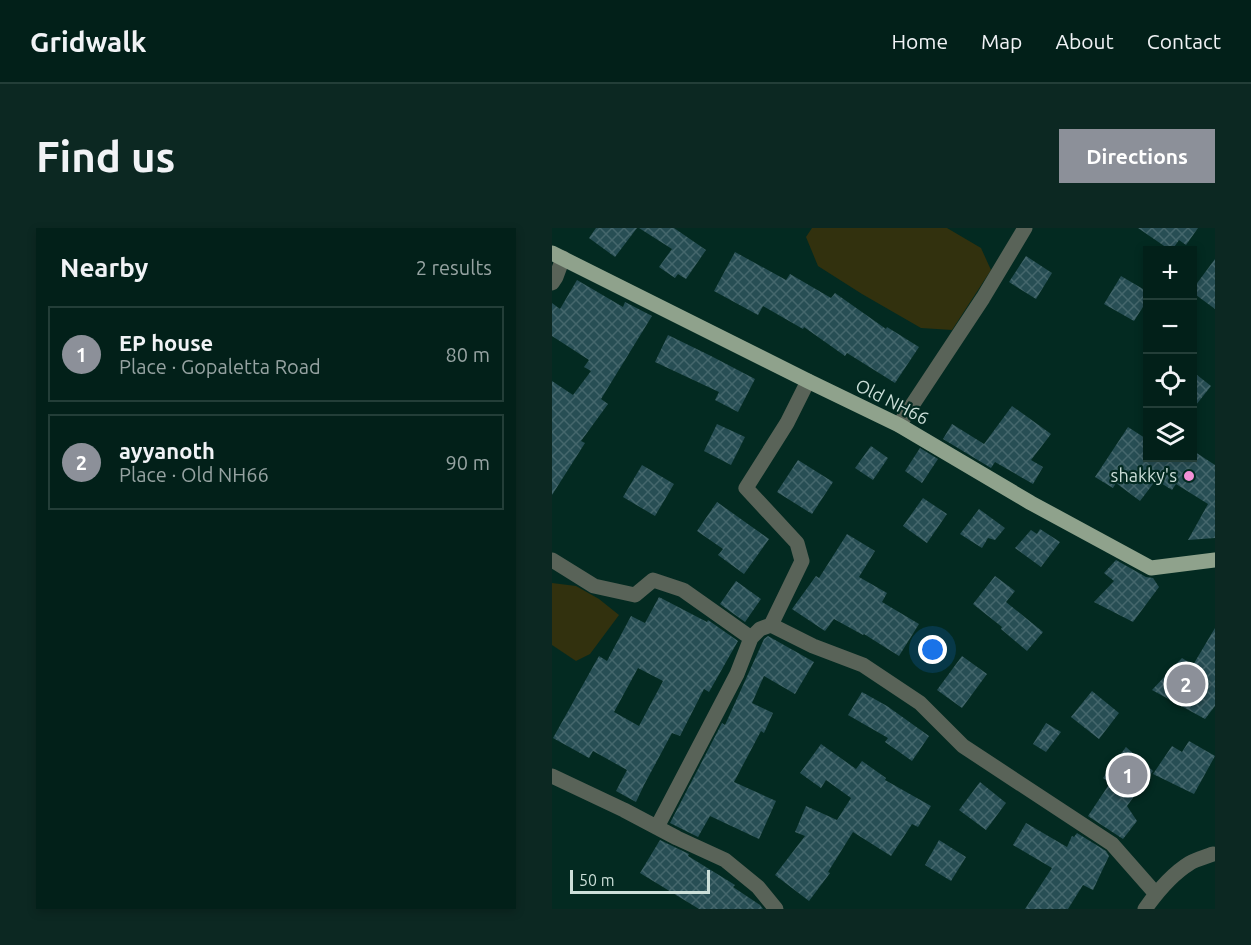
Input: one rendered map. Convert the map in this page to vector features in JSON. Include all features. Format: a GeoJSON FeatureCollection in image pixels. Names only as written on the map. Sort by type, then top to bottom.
{"type":"FeatureCollection","features":[{"type":"Feature","properties":{"kind":"main road","name":"Old NH66"},"geometry":{"type":"LineString","coordinates":[[557,255],[899,425],[1030,503],[1151,568],[1215,560]]}},
{"type":"Feature","properties":{"kind":"street"},"geometry":{"type":"LineString","coordinates":[[899,425],[983,298],[1024,228]]}},
{"type":"Feature","properties":{"kind":"street"},"geometry":{"type":"LineString","coordinates":[[552,283],[556,277],[557,255]]}},
{"type":"Feature","properties":{"kind":"street"},"geometry":{"type":"LineString","coordinates":[[771,626],[802,561],[797,543],[746,488],[781,433],[808,381]]}},
{"type":"Feature","properties":{"kind":"street"},"geometry":{"type":"LineString","coordinates":[[552,560],[594,586],[635,595],[654,580],[684,590],[751,638]]}},
{"type":"Feature","properties":{"kind":"street"},"geometry":{"type":"LineString","coordinates":[[657,827],[736,674],[751,638],[760,628],[771,626],[863,665],[920,704],[963,746],[1112,844],[1156,894]]}},
{"type":"Feature","properties":{"kind":"street"},"geometry":{"type":"LineString","coordinates":[[552,776],[725,860],[758,887],[776,909]]}},
{"type":"Feature","properties":{"kind":"street"},"geometry":{"type":"LineString","coordinates":[[1145,909],[1156,894],[1180,871],[1192,862],[1214,854]]}},
{"type":"Feature","properties":{"kind":"shaded area"},"geometry":{"type":"Polygon","coordinates":[[[812,228],[947,228],[981,248],[991,270],[952,330],[921,328],[818,266],[806,237],[812,228]]]}},
{"type":"Feature","properties":{"kind":"shaded area"},"geometry":{"type":"Polygon","coordinates":[[[552,583],[576,586],[599,599],[619,615],[590,654],[576,661],[552,645],[552,583]]]}},
{"type":"Feature","properties":{"kind":"building"},"geometry":{"type":"Polygon","coordinates":[[[596,228],[637,228],[615,257],[589,238],[596,228]]]}},
{"type":"Feature","properties":{"kind":"building"},"geometry":{"type":"Polygon","coordinates":[[[639,228],[674,228],[706,250],[686,279],[678,274],[675,278],[659,267],[672,249],[639,228]]]}},
{"type":"Feature","properties":{"kind":"building"},"geometry":{"type":"Polygon","coordinates":[[[1138,228],[1198,228],[1186,245],[1179,240],[1175,246],[1164,246],[1138,228]]]}},
{"type":"Feature","properties":{"kind":"building"},"geometry":{"type":"Polygon","coordinates":[[[735,252],[786,280],[790,274],[831,298],[835,293],[886,329],[887,327],[919,347],[895,383],[847,353],[845,356],[804,327],[803,329],[763,306],[758,315],[714,291],[735,252]]]}},
{"type":"Feature","properties":{"kind":"building"},"geometry":{"type":"Polygon","coordinates":[[[1026,256],[1052,273],[1036,299],[1009,282],[1026,256]]]}},
{"type":"Feature","properties":{"kind":"building"},"geometry":{"type":"Polygon","coordinates":[[[1215,259],[1215,309],[1197,296],[1197,283],[1215,259]]]}},
{"type":"Feature","properties":{"kind":"building"},"geometry":{"type":"Polygon","coordinates":[[[1121,276],[1143,289],[1143,307],[1134,321],[1104,304],[1121,276]]]}},
{"type":"Feature","properties":{"kind":"building"},"geometry":{"type":"Polygon","coordinates":[[[577,280],[623,307],[625,302],[652,316],[601,399],[608,404],[581,441],[585,443],[552,495],[552,381],[573,395],[591,371],[584,367],[589,360],[552,336],[552,303],[560,309],[577,280]]]}},
{"type":"Feature","properties":{"kind":"building"},"geometry":{"type":"Polygon","coordinates":[[[668,335],[755,379],[738,412],[715,400],[719,392],[655,362],[668,335]]]}},
{"type":"Feature","properties":{"kind":"building"},"geometry":{"type":"Polygon","coordinates":[[[1197,375],[1211,386],[1197,404],[1197,375]]]}},
{"type":"Feature","properties":{"kind":"building"},"geometry":{"type":"Polygon","coordinates":[[[1012,406],[1051,434],[1031,460],[1043,467],[1033,484],[995,462],[991,468],[943,439],[952,424],[984,444],[1012,406]]]}},
{"type":"Feature","properties":{"kind":"building"},"geometry":{"type":"Polygon","coordinates":[[[717,424],[745,437],[731,465],[704,451],[717,424]]]}},
{"type":"Feature","properties":{"kind":"building"},"geometry":{"type":"Polygon","coordinates":[[[1128,427],[1143,437],[1143,462],[1197,462],[1197,453],[1215,465],[1215,538],[1188,540],[1208,504],[1176,484],[1172,490],[1156,480],[1140,501],[1116,483],[1113,488],[1095,477],[1128,427]]]}},
{"type":"Feature","properties":{"kind":"building"},"geometry":{"type":"Polygon","coordinates":[[[871,446],[888,458],[873,480],[855,468],[871,446]]]}},
{"type":"Feature","properties":{"kind":"building"},"geometry":{"type":"Polygon","coordinates":[[[920,448],[938,459],[922,483],[905,471],[920,448]]]}},
{"type":"Feature","properties":{"kind":"building"},"geometry":{"type":"Polygon","coordinates":[[[798,460],[833,482],[812,514],[777,492],[798,460]]]}},
{"type":"Feature","properties":{"kind":"building"},"geometry":{"type":"Polygon","coordinates":[[[642,465],[674,484],[655,516],[623,497],[642,465]]]}},
{"type":"Feature","properties":{"kind":"building"},"geometry":{"type":"Polygon","coordinates":[[[923,498],[947,514],[927,543],[903,526],[923,498]]]}},
{"type":"Feature","properties":{"kind":"building"},"geometry":{"type":"Polygon","coordinates":[[[717,502],[769,539],[744,574],[718,555],[723,549],[697,531],[717,502]]]}},
{"type":"Feature","properties":{"kind":"building"},"geometry":{"type":"Polygon","coordinates":[[[979,509],[1005,528],[995,540],[988,538],[982,548],[960,534],[979,509]]]}},
{"type":"Feature","properties":{"kind":"building"},"geometry":{"type":"Polygon","coordinates":[[[1040,529],[1060,542],[1041,567],[1015,548],[1031,530],[1037,534],[1040,529]]]}},
{"type":"Feature","properties":{"kind":"building"},"geometry":{"type":"Polygon","coordinates":[[[847,534],[875,551],[859,577],[887,593],[882,602],[919,624],[899,656],[864,634],[834,619],[825,631],[792,609],[816,576],[819,578],[847,534]]]}},
{"type":"Feature","properties":{"kind":"building"},"geometry":{"type":"Polygon","coordinates":[[[1116,560],[1146,577],[1153,578],[1159,587],[1133,622],[1094,602],[1114,581],[1104,573],[1116,560]]]}},
{"type":"Feature","properties":{"kind":"building"},"geometry":{"type":"Polygon","coordinates":[[[995,576],[1015,591],[1006,602],[1043,632],[1027,651],[973,604],[995,576]]]}},
{"type":"Feature","properties":{"kind":"building"},"geometry":{"type":"Polygon","coordinates":[[[736,581],[761,599],[745,622],[720,604],[736,581]]]}},
{"type":"Feature","properties":{"kind":"building"},"geometry":{"type":"Polygon","coordinates":[[[659,597],[707,622],[708,620],[738,641],[709,692],[704,689],[680,736],[672,733],[636,802],[616,791],[627,770],[593,751],[589,758],[553,738],[599,656],[607,661],[631,616],[645,623],[659,597]],[[638,668],[614,712],[639,726],[663,681],[638,668]]]}},
{"type":"Feature","properties":{"kind":"building"},"geometry":{"type":"Polygon","coordinates":[[[1215,628],[1215,706],[1205,719],[1152,690],[1182,658],[1193,665],[1215,628]]]}},
{"type":"Feature","properties":{"kind":"building"},"geometry":{"type":"Polygon","coordinates":[[[768,636],[814,662],[795,694],[764,676],[752,703],[773,713],[764,733],[761,731],[734,782],[776,801],[759,839],[710,816],[698,837],[670,823],[722,723],[725,725],[764,639],[768,636]]]}},
{"type":"Feature","properties":{"kind":"building"},"geometry":{"type":"Polygon","coordinates":[[[962,656],[987,674],[962,708],[937,690],[962,656]]]}},
{"type":"Feature","properties":{"kind":"building"},"geometry":{"type":"Polygon","coordinates":[[[1092,691],[1119,713],[1099,739],[1071,717],[1092,691]]]}},
{"type":"Feature","properties":{"kind":"building"},"geometry":{"type":"Polygon","coordinates":[[[862,692],[887,706],[929,736],[912,761],[885,742],[888,738],[848,715],[862,692]]]}},
{"type":"Feature","properties":{"kind":"building"},"geometry":{"type":"Polygon","coordinates":[[[1046,723],[1061,732],[1046,752],[1033,744],[1046,723]]]}},
{"type":"Feature","properties":{"kind":"building"},"geometry":{"type":"Polygon","coordinates":[[[1189,741],[1215,756],[1194,794],[1153,774],[1172,746],[1182,752],[1189,741]]]}},
{"type":"Feature","properties":{"kind":"building"},"geometry":{"type":"Polygon","coordinates":[[[821,744],[856,769],[862,761],[886,778],[885,780],[931,806],[918,827],[912,824],[891,856],[853,832],[828,872],[830,873],[809,901],[775,875],[805,836],[795,832],[806,806],[837,820],[851,798],[826,780],[821,788],[800,773],[821,744]]]}},
{"type":"Feature","properties":{"kind":"building"},"geometry":{"type":"Polygon","coordinates":[[[1126,747],[1153,771],[1127,806],[1137,821],[1123,839],[1088,816],[1110,783],[1103,778],[1126,747]]]}},
{"type":"Feature","properties":{"kind":"building"},"geometry":{"type":"Polygon","coordinates":[[[980,782],[1006,803],[986,830],[959,810],[980,782]]]}},
{"type":"Feature","properties":{"kind":"building"},"geometry":{"type":"Polygon","coordinates":[[[1026,823],[1067,847],[1072,836],[1074,837],[1077,833],[1106,851],[1109,856],[1093,890],[1083,885],[1068,909],[1025,909],[1052,868],[1013,845],[1026,823]]]}},
{"type":"Feature","properties":{"kind":"building"},"geometry":{"type":"Polygon","coordinates":[[[660,840],[689,854],[688,856],[735,885],[733,887],[763,909],[699,909],[640,873],[660,840]]]}},
{"type":"Feature","properties":{"kind":"building"},"geometry":{"type":"Polygon","coordinates":[[[939,840],[966,857],[951,881],[925,865],[939,840]]]}},
{"type":"Feature","properties":{"kind":"place","name":"shakky's"},"geometry":{"type":"Point","coordinates":[1189,476]}},
{"type":"Feature","properties":{"kind":"place","name":"ayyanoth"},"geometry":{"type":"Point","coordinates":[1186,684]}},
{"type":"Feature","properties":{"kind":"place","name":"EP house"},"geometry":{"type":"Point","coordinates":[1128,775]}}]}
